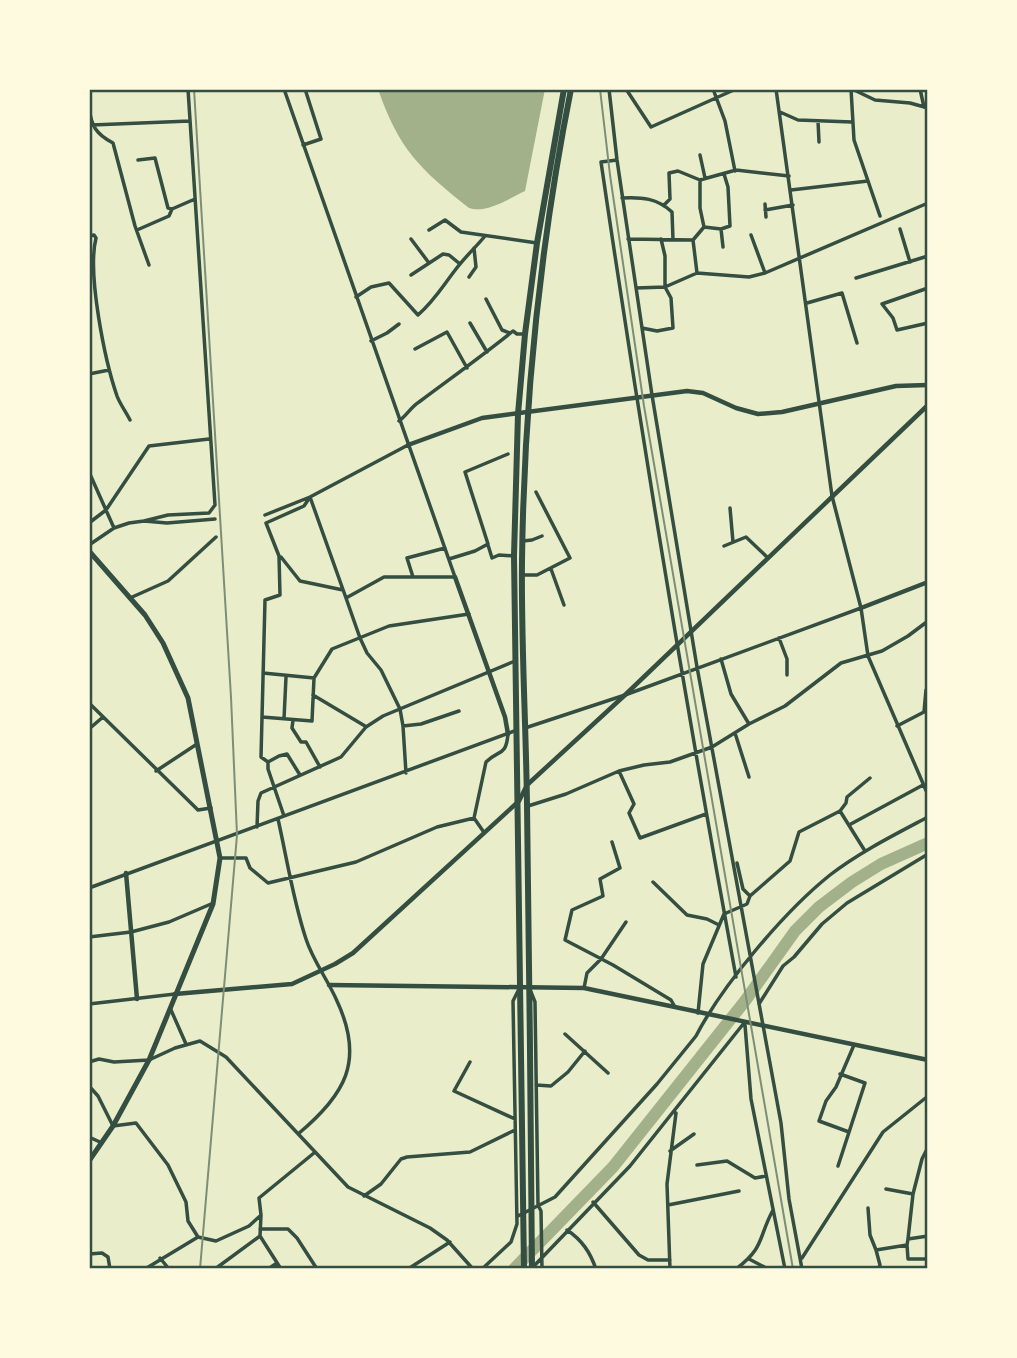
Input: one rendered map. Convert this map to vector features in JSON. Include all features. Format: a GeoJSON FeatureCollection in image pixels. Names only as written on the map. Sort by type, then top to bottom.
{"type":"FeatureCollection","features":[{"type":"Feature","properties":{"kind":"highway"},"geometry":{"type":"LineString","coordinates":[[531,1269],[520,988],[514,556],[518,414],[525,334],[537,243],[564,89]]}},
{"type":"Feature","properties":{"kind":"highway"},"geometry":{"type":"LineString","coordinates":[[524,1269],[528,988],[522,575],[527,412],[537,293],[553,178],[570,89]]}},
{"type":"Feature","properties":{"kind":"main road"},"geometry":{"type":"LineString","coordinates":[[89,551],[145,615],[163,643],[188,698],[212,807],[220,858],[213,904],[149,1060],[113,1126],[89,1161]]}},
{"type":"Feature","properties":{"kind":"street"},"geometry":{"type":"LineString","coordinates":[[89,545],[114,528],[168,515],[209,513],[215,505],[188,90],[172,89]]}},
{"type":"Feature","properties":{"kind":"street"},"geometry":{"type":"LineString","coordinates":[[298,89],[284,90],[505,717],[507,747],[500,755],[491,757],[486,762],[474,818],[483,831]]}},
{"type":"Feature","properties":{"kind":"street"},"geometry":{"type":"LineString","coordinates":[[303,145],[321,139],[305,89]]}},
{"type":"Feature","properties":{"kind":"street"},"geometry":{"type":"LineString","coordinates":[[609,89],[622,198],[652,395],[697,667],[781,1124],[789,1199],[802,1269]]}},
{"type":"Feature","properties":{"kind":"street"},"geometry":{"type":"LineString","coordinates":[[626,89],[651,127],[736,89]]}},
{"type":"Feature","properties":{"kind":"street"},"geometry":{"type":"LineString","coordinates":[[713,89],[725,121],[735,171]]}},
{"type":"Feature","properties":{"kind":"street"},"geometry":{"type":"LineString","coordinates":[[776,89],[832,496],[861,608],[868,656],[928,795]]}},
{"type":"Feature","properties":{"kind":"street"},"geometry":{"type":"LineString","coordinates":[[880,216],[854,140],[851,89],[875,100],[910,103],[926,108]]}},
{"type":"Feature","properties":{"kind":"street"},"geometry":{"type":"LineString","coordinates":[[920,89],[926,108]]}},
{"type":"Feature","properties":{"kind":"street"},"geometry":{"type":"LineString","coordinates":[[89,107],[92,125],[98,135],[113,143],[149,265]]}},
{"type":"Feature","properties":{"kind":"street"},"geometry":{"type":"LineString","coordinates":[[780,113],[798,120],[852,122]]}},
{"type":"Feature","properties":{"kind":"street"},"geometry":{"type":"LineString","coordinates":[[92,125],[190,121]]}},
{"type":"Feature","properties":{"kind":"street"},"geometry":{"type":"LineString","coordinates":[[818,121],[819,142]]}},
{"type":"Feature","properties":{"kind":"street"},"geometry":{"type":"LineString","coordinates":[[700,155],[702,179],[699,208],[704,227]]}},
{"type":"Feature","properties":{"kind":"street"},"geometry":{"type":"LineString","coordinates":[[138,160],[155,158],[168,208],[172,209]]}},
{"type":"Feature","properties":{"kind":"street"},"geometry":{"type":"LineString","coordinates":[[617,160],[601,162],[635,397],[736,977]]}},
{"type":"Feature","properties":{"kind":"street"},"geometry":{"type":"LineString","coordinates":[[664,205],[670,199],[669,173],[678,171],[702,179],[735,171],[789,176]]}},
{"type":"Feature","properties":{"kind":"street"},"geometry":{"type":"LineString","coordinates":[[704,227],[721,229],[730,226],[728,187],[724,174]]}},
{"type":"Feature","properties":{"kind":"street"},"geometry":{"type":"LineString","coordinates":[[791,190],[868,181]]}},
{"type":"Feature","properties":{"kind":"street"},"geometry":{"type":"LineString","coordinates":[[622,198],[640,198],[664,205],[672,212],[673,240]]}},
{"type":"Feature","properties":{"kind":"street"},"geometry":{"type":"LineString","coordinates":[[137,230],[169,216],[172,209],[195,200]]}},
{"type":"Feature","properties":{"kind":"street"},"geometry":{"type":"LineString","coordinates":[[765,204],[766,217]]}},
{"type":"Feature","properties":{"kind":"street"},"geometry":{"type":"LineString","coordinates":[[636,288],[665,287],[697,273],[748,277],[765,273],[926,204],[928,212]]}},
{"type":"Feature","properties":{"kind":"street"},"geometry":{"type":"LineString","coordinates":[[765,210],[793,205]]}},
{"type":"Feature","properties":{"kind":"street"},"geometry":{"type":"LineString","coordinates":[[429,230],[445,220],[461,232],[537,243]]}},
{"type":"Feature","properties":{"kind":"street"},"geometry":{"type":"LineString","coordinates":[[697,273],[693,240],[704,227]]}},
{"type":"Feature","properties":{"kind":"street"},"geometry":{"type":"LineString","coordinates":[[721,229],[723,247]]}},
{"type":"Feature","properties":{"kind":"street"},"geometry":{"type":"LineString","coordinates":[[900,229],[910,261]]}},
{"type":"Feature","properties":{"kind":"street"},"geometry":{"type":"LineString","coordinates":[[89,236],[94,235],[96,238],[91,247],[96,297],[109,370],[118,399],[130,420]]}},
{"type":"Feature","properties":{"kind":"street"},"geometry":{"type":"LineString","coordinates":[[751,235],[765,273]]}},
{"type":"Feature","properties":{"kind":"street"},"geometry":{"type":"LineString","coordinates":[[356,297],[372,287],[389,283],[418,315],[436,299],[441,288],[485,236]]}},
{"type":"Feature","properties":{"kind":"street"},"geometry":{"type":"LineString","coordinates":[[411,239],[429,263]]}},
{"type":"Feature","properties":{"kind":"street"},"geometry":{"type":"LineString","coordinates":[[628,239],[693,240]]}},
{"type":"Feature","properties":{"kind":"street"},"geometry":{"type":"LineString","coordinates":[[642,328],[657,331],[673,328],[671,298],[665,287],[662,239]]}},
{"type":"Feature","properties":{"kind":"street"},"geometry":{"type":"LineString","coordinates":[[469,276],[477,267],[474,248]]}},
{"type":"Feature","properties":{"kind":"street"},"geometry":{"type":"LineString","coordinates":[[411,275],[443,254],[449,254],[460,264]]}},
{"type":"Feature","properties":{"kind":"street"},"geometry":{"type":"LineString","coordinates":[[856,278],[928,256]]}},
{"type":"Feature","properties":{"kind":"street"},"geometry":{"type":"LineString","coordinates":[[865,275],[867,283]]}},
{"type":"Feature","properties":{"kind":"street"},"geometry":{"type":"LineString","coordinates":[[928,288],[882,304],[893,318],[897,330],[928,323]]}},
{"type":"Feature","properties":{"kind":"street"},"geometry":{"type":"LineString","coordinates":[[807,303],[842,293],[857,343]]}},
{"type":"Feature","properties":{"kind":"street"},"geometry":{"type":"LineString","coordinates":[[486,299],[502,330],[525,334]]}},
{"type":"Feature","properties":{"kind":"street"},"geometry":{"type":"LineString","coordinates":[[470,323],[487,352]]}},
{"type":"Feature","properties":{"kind":"street"},"geometry":{"type":"LineString","coordinates":[[371,341],[399,324]]}},
{"type":"Feature","properties":{"kind":"street"},"geometry":{"type":"LineString","coordinates":[[415,349],[449,331],[467,368]]}},
{"type":"Feature","properties":{"kind":"street"},"geometry":{"type":"LineString","coordinates":[[399,421],[415,404],[467,368],[510,333]]}},
{"type":"Feature","properties":{"kind":"street"},"geometry":{"type":"LineString","coordinates":[[89,374],[109,370]]}},
{"type":"Feature","properties":{"kind":"street"},"geometry":{"type":"LineString","coordinates":[[265,515],[310,497],[408,445],[482,418],[687,391],[703,393],[736,408],[758,414],[782,412],[896,386],[928,385]]}},
{"type":"Feature","properties":{"kind":"street"},"geometry":{"type":"LineString","coordinates":[[89,1004],[292,984],[343,959],[364,944],[483,831],[519,801],[527,785],[928,405]]}},
{"type":"Feature","properties":{"kind":"street"},"geometry":{"type":"LineString","coordinates":[[89,523],[106,510],[149,446],[209,439]]}},
{"type":"Feature","properties":{"kind":"street"},"geometry":{"type":"LineString","coordinates":[[508,454],[465,472],[492,558],[499,555],[514,556]]}},
{"type":"Feature","properties":{"kind":"street"},"geometry":{"type":"LineString","coordinates":[[89,472],[114,528]]}},
{"type":"Feature","properties":{"kind":"street"},"geometry":{"type":"LineString","coordinates":[[522,575],[537,575],[570,558],[536,492]]}},
{"type":"Feature","properties":{"kind":"street"},"geometry":{"type":"LineString","coordinates":[[310,497],[304,506],[266,523],[279,556],[300,581],[343,590]]}},
{"type":"Feature","properties":{"kind":"street"},"geometry":{"type":"LineString","coordinates":[[310,497],[360,638],[367,653],[381,670],[400,709],[406,773]]}},
{"type":"Feature","properties":{"kind":"street"},"geometry":{"type":"LineString","coordinates":[[730,508],[733,542]]}},
{"type":"Feature","properties":{"kind":"street"},"geometry":{"type":"LineString","coordinates":[[144,521],[167,523],[215,519]]}},
{"type":"Feature","properties":{"kind":"street"},"geometry":{"type":"LineString","coordinates":[[523,541],[542,536]]}},
{"type":"Feature","properties":{"kind":"street"},"geometry":{"type":"LineString","coordinates":[[130,598],[168,581],[216,537]]}},
{"type":"Feature","properties":{"kind":"street"},"geometry":{"type":"LineString","coordinates":[[724,546],[746,537],[768,558]]}},
{"type":"Feature","properties":{"kind":"street"},"geometry":{"type":"LineString","coordinates":[[449,559],[488,544]]}},
{"type":"Feature","properties":{"kind":"street"},"geometry":{"type":"LineString","coordinates":[[413,577],[407,558],[445,548]]}},
{"type":"Feature","properties":{"kind":"street"},"geometry":{"type":"LineString","coordinates":[[268,762],[261,757],[265,600],[280,595],[279,556]]}},
{"type":"Feature","properties":{"kind":"street"},"geometry":{"type":"LineString","coordinates":[[551,569],[564,606]]}},
{"type":"Feature","properties":{"kind":"street"},"geometry":{"type":"LineString","coordinates":[[346,598],[384,577],[455,577]]}},
{"type":"Feature","properties":{"kind":"street"},"geometry":{"type":"LineString","coordinates":[[89,888],[517,730],[625,695],[928,582]]}},
{"type":"Feature","properties":{"kind":"street"},"geometry":{"type":"LineString","coordinates":[[262,717],[312,721],[314,678],[332,649],[389,626],[469,614]]}},
{"type":"Feature","properties":{"kind":"street"},"geometry":{"type":"LineString","coordinates":[[527,807],[566,794],[619,771],[670,762],[712,747],[785,706],[841,663],[868,656],[908,636],[928,621]]}},
{"type":"Feature","properties":{"kind":"street"},"geometry":{"type":"LineString","coordinates":[[779,638],[788,659],[787,675]]}},
{"type":"Feature","properties":{"kind":"street"},"geometry":{"type":"LineString","coordinates":[[721,659],[731,694],[749,724]]}},
{"type":"Feature","properties":{"kind":"street"},"geometry":{"type":"LineString","coordinates":[[257,827],[261,793],[341,757],[366,727],[400,709],[515,661]]}},
{"type":"Feature","properties":{"kind":"street"},"geometry":{"type":"LineString","coordinates":[[263,673],[314,678]]}},
{"type":"Feature","properties":{"kind":"street"},"geometry":{"type":"LineString","coordinates":[[284,719],[286,677]]}},
{"type":"Feature","properties":{"kind":"street"},"geometry":{"type":"LineString","coordinates":[[897,726],[924,712],[928,690]]}},
{"type":"Feature","properties":{"kind":"street"},"geometry":{"type":"LineString","coordinates":[[313,695],[366,727]]}},
{"type":"Feature","properties":{"kind":"street"},"geometry":{"type":"LineString","coordinates":[[89,703],[198,810],[212,807]]}},
{"type":"Feature","properties":{"kind":"street"},"geometry":{"type":"LineString","coordinates":[[403,726],[421,724],[459,711]]}},
{"type":"Feature","properties":{"kind":"street"},"geometry":{"type":"LineString","coordinates":[[89,729],[103,717]]}},
{"type":"Feature","properties":{"kind":"street"},"geometry":{"type":"LineString","coordinates":[[293,720],[292,728],[301,742],[306,742],[320,767]]}},
{"type":"Feature","properties":{"kind":"street"},"geometry":{"type":"LineString","coordinates":[[735,732],[749,777]]}},
{"type":"Feature","properties":{"kind":"street"},"geometry":{"type":"LineString","coordinates":[[156,771],[198,743]]}},
{"type":"Feature","properties":{"kind":"street"},"geometry":{"type":"LineString","coordinates":[[268,762],[287,754],[292,758],[300,775]]}},
{"type":"Feature","properties":{"kind":"street"},"geometry":{"type":"LineString","coordinates":[[268,762],[284,817]]}},
{"type":"Feature","properties":{"kind":"street"},"geometry":{"type":"LineString","coordinates":[[619,771],[634,804],[629,813],[640,838],[706,814]]}},
{"type":"Feature","properties":{"kind":"street"},"geometry":{"type":"LineString","coordinates":[[698,1013],[703,964],[724,914],[747,904],[750,897],[790,860],[799,832],[839,811],[846,803],[847,797],[870,778]]}},
{"type":"Feature","properties":{"kind":"street"},"geometry":{"type":"LineString","coordinates":[[849,825],[923,785]]}},
{"type":"Feature","properties":{"kind":"street"},"geometry":{"type":"LineString","coordinates":[[839,811],[865,851]]}},
{"type":"Feature","properties":{"kind":"street"},"geometry":{"type":"LineString","coordinates":[[517,1216],[555,1197],[592,1158],[688,1045],[749,960],[808,894],[865,851],[928,817]]}},
{"type":"Feature","properties":{"kind":"street"},"geometry":{"type":"LineString","coordinates":[[220,858],[246,858],[250,869],[268,883],[356,862],[437,827],[474,818]]}},
{"type":"Feature","properties":{"kind":"street"},"geometry":{"type":"LineString","coordinates":[[278,819],[306,940],[337,1001],[348,1030],[349,1063],[344,1082],[331,1104],[298,1134]]}},
{"type":"Feature","properties":{"kind":"street"},"geometry":{"type":"LineString","coordinates":[[612,842],[620,868],[600,879],[603,896],[572,910],[565,940],[671,1000],[675,1007]]}},
{"type":"Feature","properties":{"kind":"street"},"geometry":{"type":"LineString","coordinates":[[759,1004],[783,966],[822,924],[847,903],[928,855]]}},
{"type":"Feature","properties":{"kind":"street"},"geometry":{"type":"LineString","coordinates":[[737,863],[743,889],[750,897]]}},
{"type":"Feature","properties":{"kind":"street"},"geometry":{"type":"LineString","coordinates":[[126,873],[137,999]]}},
{"type":"Feature","properties":{"kind":"street"},"geometry":{"type":"LineString","coordinates":[[653,883],[687,915],[707,919],[719,925]]}},
{"type":"Feature","properties":{"kind":"street"},"geometry":{"type":"LineString","coordinates":[[89,937],[131,932],[169,922],[213,904]]}},
{"type":"Feature","properties":{"kind":"street"},"geometry":{"type":"LineString","coordinates":[[584,988],[587,973],[601,959],[626,922]]}},
{"type":"Feature","properties":{"kind":"street"},"geometry":{"type":"LineString","coordinates":[[329,985],[584,988],[928,1060]]}},
{"type":"Feature","properties":{"kind":"street"},"geometry":{"type":"LineString","coordinates":[[482,1269],[514,1237],[517,1216],[513,1001],[520,988]]}},
{"type":"Feature","properties":{"kind":"street"},"geometry":{"type":"LineString","coordinates":[[528,988],[535,1002],[538,1205],[541,1211],[542,1269]]}},
{"type":"Feature","properties":{"kind":"street"},"geometry":{"type":"LineString","coordinates":[[170,1008],[186,1044]]}},
{"type":"Feature","properties":{"kind":"street"},"geometry":{"type":"LineString","coordinates":[[531,1269],[630,1166],[744,1023]]}},
{"type":"Feature","properties":{"kind":"street"},"geometry":{"type":"LineString","coordinates":[[744,1023],[751,1100],[785,1269]]}},
{"type":"Feature","properties":{"kind":"street"},"geometry":{"type":"LineString","coordinates":[[565,1034],[607,1073]]}},
{"type":"Feature","properties":{"kind":"street"},"geometry":{"type":"LineString","coordinates":[[89,1062],[99,1059],[114,1062],[149,1060],[200,1041],[226,1057],[348,1187],[430,1228],[450,1242],[473,1269]]}},
{"type":"Feature","properties":{"kind":"street"},"geometry":{"type":"LineString","coordinates":[[849,1132],[819,1121],[854,1045]]}},
{"type":"Feature","properties":{"kind":"street"},"geometry":{"type":"LineString","coordinates":[[536,1084],[551,1086],[568,1072],[584,1051]]}},
{"type":"Feature","properties":{"kind":"street"},"geometry":{"type":"LineString","coordinates":[[470,1062],[454,1091],[515,1119]]}},
{"type":"Feature","properties":{"kind":"street"},"geometry":{"type":"LineString","coordinates":[[838,1166],[866,1083],[840,1074]]}},
{"type":"Feature","properties":{"kind":"street"},"geometry":{"type":"LineString","coordinates":[[89,1086],[98,1096],[113,1126],[132,1123],[139,1126],[168,1165],[186,1202],[188,1221],[198,1237]]}},
{"type":"Feature","properties":{"kind":"street"},"geometry":{"type":"LineString","coordinates":[[801,1260],[883,1132],[928,1096]]}},
{"type":"Feature","properties":{"kind":"street"},"geometry":{"type":"LineString","coordinates":[[670,1269],[670,1151],[676,1111]]}},
{"type":"Feature","properties":{"kind":"street"},"geometry":{"type":"LineString","coordinates":[[363,1196],[381,1184],[401,1159],[470,1152],[515,1130]]}},
{"type":"Feature","properties":{"kind":"street"},"geometry":{"type":"LineString","coordinates":[[670,1151],[694,1134]]}},
{"type":"Feature","properties":{"kind":"street"},"geometry":{"type":"LineString","coordinates":[[89,1137],[102,1143]]}},
{"type":"Feature","properties":{"kind":"street"},"geometry":{"type":"LineString","coordinates":[[928,1147],[913,1194],[907,1245],[908,1259],[928,1259]]}},
{"type":"Feature","properties":{"kind":"street"},"geometry":{"type":"LineString","coordinates":[[281,1269],[260,1237],[259,1198],[314,1153]]}},
{"type":"Feature","properties":{"kind":"street"},"geometry":{"type":"LineString","coordinates":[[697,1165],[727,1161],[755,1178],[766,1176]]}},
{"type":"Feature","properties":{"kind":"street"},"geometry":{"type":"LineString","coordinates":[[886,1189],[913,1194]]}},
{"type":"Feature","properties":{"kind":"street"},"geometry":{"type":"LineString","coordinates":[[668,1205],[739,1191]]}},
{"type":"Feature","properties":{"kind":"street"},"geometry":{"type":"LineString","coordinates":[[593,1202],[639,1255],[649,1260],[670,1261]]}},
{"type":"Feature","properties":{"kind":"street"},"geometry":{"type":"LineString","coordinates":[[868,1208],[870,1235],[880,1265],[878,1269]]}},
{"type":"Feature","properties":{"kind":"street"},"geometry":{"type":"LineString","coordinates":[[736,1269],[749,1259],[761,1243],[774,1209]]}},
{"type":"Feature","properties":{"kind":"street"},"geometry":{"type":"LineString","coordinates":[[145,1269],[198,1237],[216,1241],[249,1226],[261,1215]]}},
{"type":"Feature","properties":{"kind":"street"},"geometry":{"type":"LineString","coordinates":[[260,1229],[288,1229],[317,1269]]}},
{"type":"Feature","properties":{"kind":"street"},"geometry":{"type":"LineString","coordinates":[[566,1230],[589,1250],[596,1269]]}},
{"type":"Feature","properties":{"kind":"street"},"geometry":{"type":"LineString","coordinates":[[908,1239],[928,1236]]}},
{"type":"Feature","properties":{"kind":"street"},"geometry":{"type":"LineString","coordinates":[[215,1269],[260,1237]]}},
{"type":"Feature","properties":{"kind":"street"},"geometry":{"type":"LineString","coordinates":[[408,1269],[450,1242]]}},
{"type":"Feature","properties":{"kind":"street"},"geometry":{"type":"LineString","coordinates":[[876,1250],[907,1245]]}},
{"type":"Feature","properties":{"kind":"street"},"geometry":{"type":"LineString","coordinates":[[89,1254],[108,1257],[110,1269]]}},
{"type":"Feature","properties":{"kind":"street"},"geometry":{"type":"LineString","coordinates":[[160,1258],[169,1269]]}},
{"type":"Feature","properties":{"kind":"street"},"geometry":{"type":"LineString","coordinates":[[749,1259],[768,1269]]}},
{"type":"Feature","properties":{"kind":"street"},"geometry":{"type":"LineString","coordinates":[[268,1269],[277,1263]]}},
{"type":"Feature","properties":{"kind":"shaded area"},"geometry":{"type":"Polygon","coordinates":[[[378,89],[545,89],[525,191],[490,207],[469,208],[437,182],[413,157],[394,128],[378,89]]]}},
{"type":"Feature","properties":{"kind":"waterway"},"geometry":{"type":"LineString","coordinates":[[514,1269],[613,1167],[745,1001],[795,931],[819,907],[852,882],[881,864],[928,843]]}},
{"type":"Feature","properties":{"kind":"railway"},"geometry":{"type":"LineString","coordinates":[[194,89],[237,835],[200,1269]]}},
{"type":"Feature","properties":{"kind":"railway"},"geometry":{"type":"LineString","coordinates":[[600,89],[644,406],[793,1269]]}}]}
